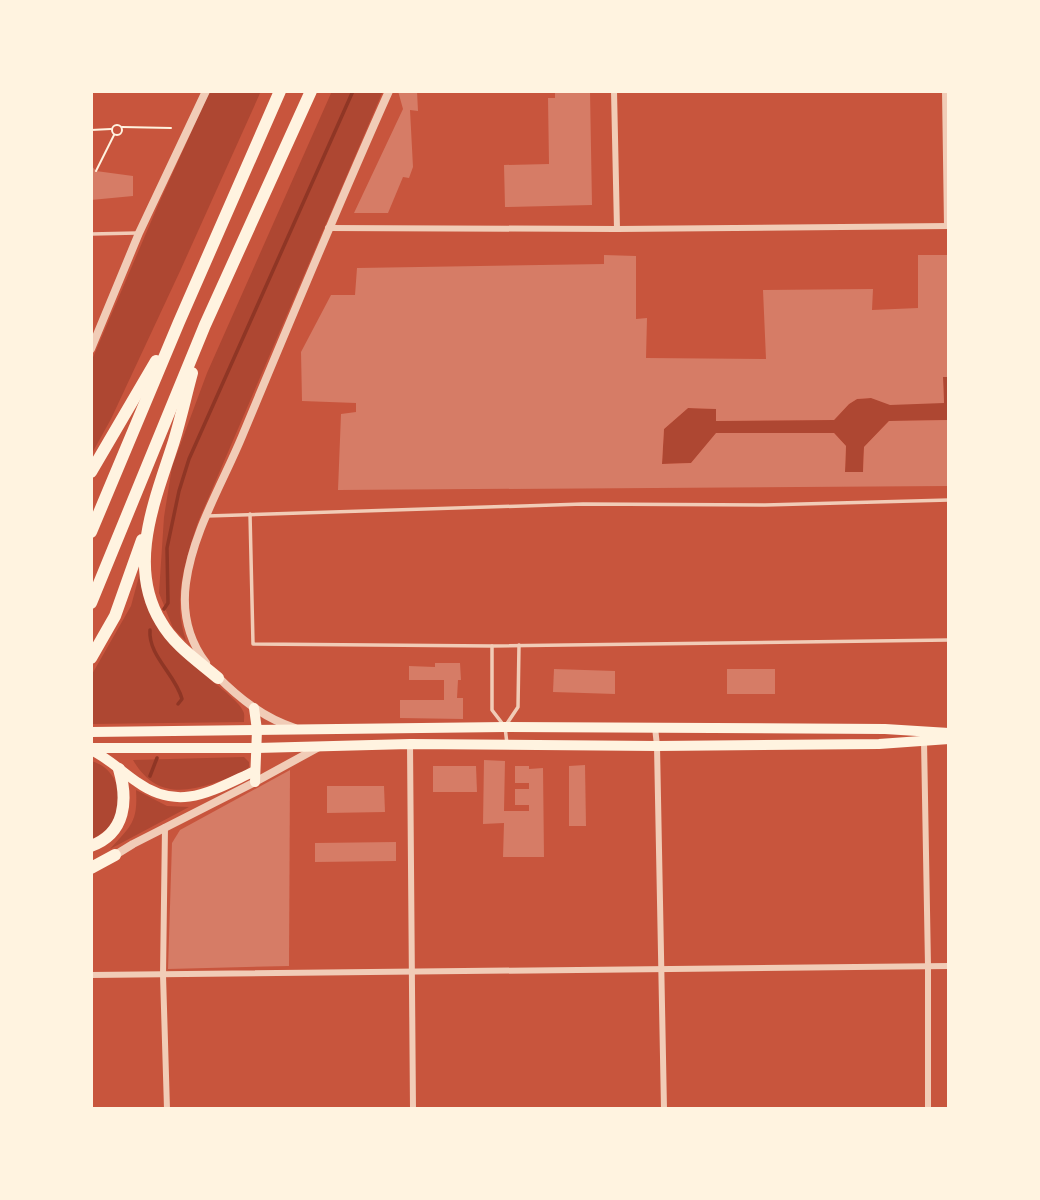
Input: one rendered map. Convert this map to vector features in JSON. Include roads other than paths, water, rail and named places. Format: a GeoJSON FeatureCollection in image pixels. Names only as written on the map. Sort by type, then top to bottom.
{"type":"FeatureCollection","features":[{"type":"Feature","properties":{"kind":"highway"},"geometry":{"type":"LineString","coordinates":[[91,531],[280,91]]}},
{"type":"Feature","properties":{"kind":"highway"},"geometry":{"type":"LineString","coordinates":[[91,604],[205,325],[288,140],[313,91]]}},
{"type":"Feature","properties":{"kind":"highway"},"geometry":{"type":"LineString","coordinates":[[91,472],[179,322]]}},
{"type":"Feature","properties":{"kind":"highway"},"geometry":{"type":"LineString","coordinates":[[91,658],[120,604],[149,520],[205,325]]}},
{"type":"Feature","properties":{"kind":"highway"},"geometry":{"type":"LineString","coordinates":[[149,520],[146,577],[156,614],[180,646],[218,678]]}},
{"type":"Feature","properties":{"kind":"highway"},"geometry":{"type":"LineString","coordinates":[[91,846],[105,839],[118,824],[124,793],[119,769]]}},
{"type":"Feature","properties":{"kind":"highway"},"geometry":{"type":"LineString","coordinates":[[91,868],[115,855]]}},
{"type":"Feature","properties":{"kind":"main road"},"geometry":{"type":"LineString","coordinates":[[254,708],[257,730],[255,782]]}},
{"type":"Feature","properties":{"kind":"main road"},"geometry":{"type":"LineString","coordinates":[[91,732],[655,727],[885,729],[949,733]]}},
{"type":"Feature","properties":{"kind":"main road"},"geometry":{"type":"LineString","coordinates":[[91,749],[410,744],[878,744],[949,739]]}},
{"type":"Feature","properties":{"kind":"main road"},"geometry":{"type":"LineString","coordinates":[[91,749],[156,793],[181,798],[204,794],[256,771]]}},
{"type":"Feature","properties":{"kind":"street"},"geometry":{"type":"LineString","coordinates":[[91,349],[139,233],[205,91]]}},
{"type":"Feature","properties":{"kind":"street"},"geometry":{"type":"LineString","coordinates":[[302,730],[275,721],[254,708],[218,678],[202,658],[192,642],[187,625],[187,582],[191,559],[207,516],[232,462],[328,228],[389,91]]}},
{"type":"Feature","properties":{"kind":"street"},"geometry":{"type":"LineString","coordinates":[[614,91],[617,229]]}},
{"type":"Feature","properties":{"kind":"street"},"geometry":{"type":"LineString","coordinates":[[328,228],[948,226],[945,91]]}},
{"type":"Feature","properties":{"kind":"street"},"geometry":{"type":"LineString","coordinates":[[655,727],[664,1109]]}},
{"type":"Feature","properties":{"kind":"street"},"geometry":{"type":"LineString","coordinates":[[924,741],[928,1109]]}},
{"type":"Feature","properties":{"kind":"street"},"geometry":{"type":"LineString","coordinates":[[410,744],[413,1109]]}},
{"type":"Feature","properties":{"kind":"street"},"geometry":{"type":"LineString","coordinates":[[91,876],[115,855],[319,747]]}},
{"type":"Feature","properties":{"kind":"street"},"geometry":{"type":"LineString","coordinates":[[165,827],[163,975],[167,1109]]}},
{"type":"Feature","properties":{"kind":"street"},"geometry":{"type":"LineString","coordinates":[[91,975],[949,966]]}},
{"type":"Feature","properties":{"kind":"lane"},"geometry":{"type":"LineString","coordinates":[[91,234],[139,233]]}},
{"type":"Feature","properties":{"kind":"lane"},"geometry":{"type":"LineString","coordinates":[[207,516],[583,504],[765,505],[949,500]]}},
{"type":"Feature","properties":{"kind":"lane"},"geometry":{"type":"LineString","coordinates":[[250,514],[253,644],[492,646],[949,640]]}},
{"type":"Feature","properties":{"kind":"lane"},"geometry":{"type":"LineString","coordinates":[[505,727],[518,708],[519,645]]}},
{"type":"Feature","properties":{"kind":"lane"},"geometry":{"type":"LineString","coordinates":[[492,646],[492,710],[505,727],[507,746]]}},
{"type":"Feature","properties":{"kind":"waterway"},"geometry":{"type":"LineString","coordinates":[[164,609],[168,603],[167,548],[189,459],[353,91]]}},
{"type":"Feature","properties":{"kind":"waterway"},"geometry":{"type":"LineString","coordinates":[[150,630],[153,648],[179,690],[182,699],[178,704]]}},
{"type":"Feature","properties":{"kind":"waterway"},"geometry":{"type":"LineString","coordinates":[[150,776],[157,758]]}}]}
